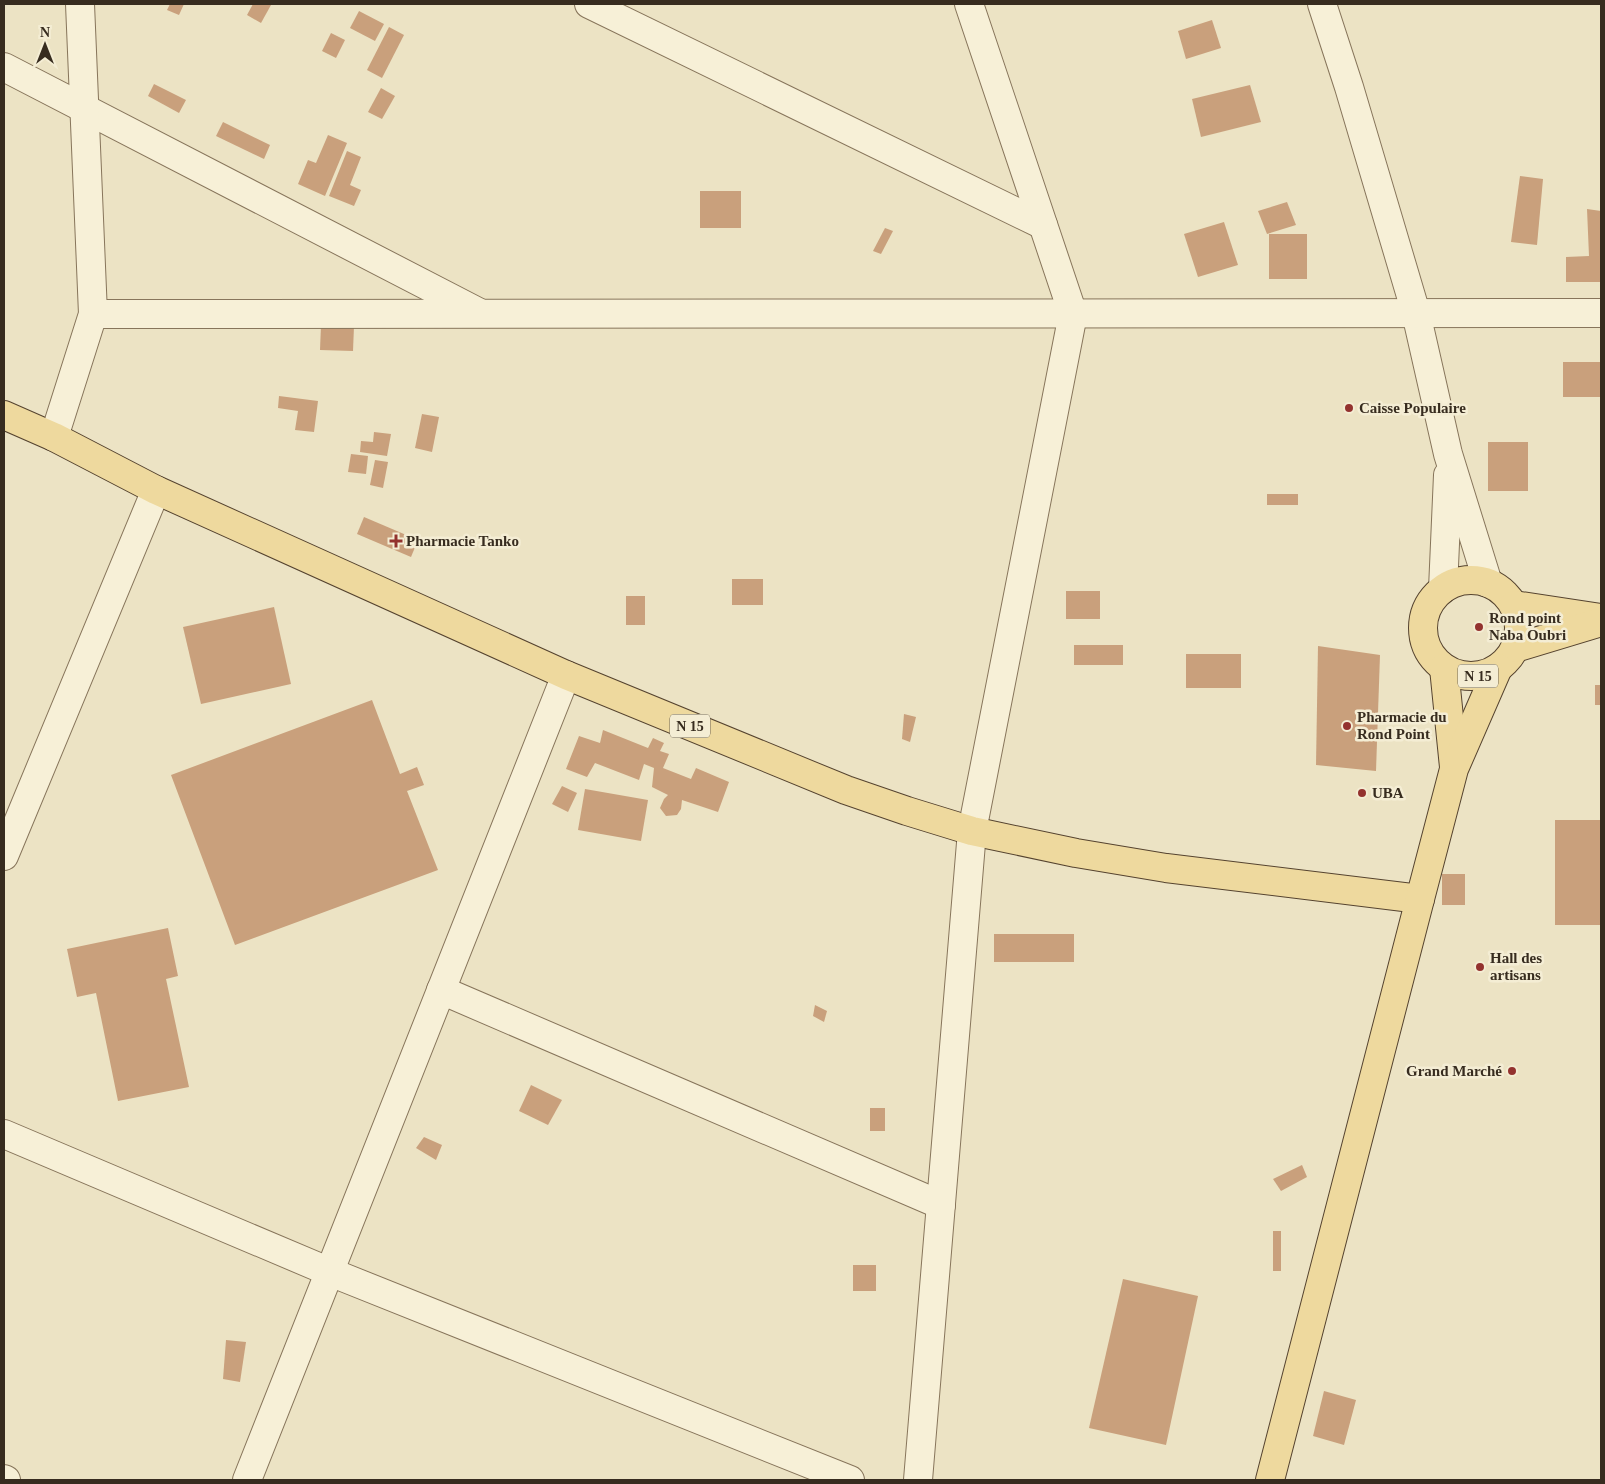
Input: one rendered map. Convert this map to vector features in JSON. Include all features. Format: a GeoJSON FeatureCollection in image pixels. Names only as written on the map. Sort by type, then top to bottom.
{"type":"FeatureCollection","features":[{"type":"Feature","properties":{"kind":"main road","name":"N 15"},"geometry":{"type":"LineString","coordinates":[[4,415],[54,437],[156,490],[566,675],[846,790],[972,831],[1076,854],[1166,868],[1420,899],[1454,769],[1507,658],[1520,626],[1514,605],[1601,620]]}},
{"type":"Feature","properties":{"kind":"main road"},"geometry":{"type":"LineString","coordinates":[[1442,589],[1464,580],[1488,583],[1503,591],[1514,605]]}},
{"type":"Feature","properties":{"kind":"main road","name":"N 15"},"geometry":{"type":"LineString","coordinates":[[1442,589],[1428,606],[1423,629],[1428,651],[1444,668],[1461,676],[1481,676],[1507,658],[1601,620]]}},
{"type":"Feature","properties":{"kind":"main road","name":"N 15"},"geometry":{"type":"LineString","coordinates":[[1444,668],[1454,769]]}},
{"type":"Feature","properties":{"kind":"main road"},"geometry":{"type":"LineString","coordinates":[[1270,1480],[1420,899]]}},
{"type":"Feature","properties":{"kind":"street"},"geometry":{"type":"LineString","coordinates":[[54,437],[93,314],[80,4]]}},
{"type":"Feature","properties":{"kind":"street"},"geometry":{"type":"LineString","coordinates":[[589,4],[1043,225]]}},
{"type":"Feature","properties":{"kind":"street"},"geometry":{"type":"LineString","coordinates":[[918,1480],[972,831],[1073,314],[969,4]]}},
{"type":"Feature","properties":{"kind":"street"},"geometry":{"type":"LineString","coordinates":[[1322,4],[1349,87],[1416,313],[1448,454],[1488,583]]}},
{"type":"Feature","properties":{"kind":"street"},"geometry":{"type":"LineString","coordinates":[[4,67],[482,314]]}},
{"type":"Feature","properties":{"kind":"street"},"geometry":{"type":"LineString","coordinates":[[93,314],[1601,313]]}},
{"type":"Feature","properties":{"kind":"street"},"geometry":{"type":"LineString","coordinates":[[1442,589],[1448,454]]}},
{"type":"Feature","properties":{"kind":"street"},"geometry":{"type":"LineString","coordinates":[[4,856],[14,799],[156,490]]}},
{"type":"Feature","properties":{"kind":"street"},"geometry":{"type":"LineString","coordinates":[[247,1480],[566,675]]}},
{"type":"Feature","properties":{"kind":"street"},"geometry":{"type":"LineString","coordinates":[[441,990],[941,1205]]}},
{"type":"Feature","properties":{"kind":"street"},"geometry":{"type":"LineString","coordinates":[[4,1134],[330,1272],[850,1480]]}},
{"type":"Feature","properties":{"kind":"building"},"geometry":{"type":"Polygon","coordinates":[[[170,4],[184,4],[179,15],[167,10],[170,4]]]}},
{"type":"Feature","properties":{"kind":"building"},"geometry":{"type":"Polygon","coordinates":[[[253,4],[271,5],[261,23],[247,15],[253,4]]]}},
{"type":"Feature","properties":{"kind":"building"},"geometry":{"type":"Polygon","coordinates":[[[359,11],[384,24],[375,41],[350,28],[359,11]]]}},
{"type":"Feature","properties":{"kind":"building"},"geometry":{"type":"Polygon","coordinates":[[[1212,20],[1221,48],[1186,59],[1178,31],[1212,20]]]}},
{"type":"Feature","properties":{"kind":"building"},"geometry":{"type":"Polygon","coordinates":[[[389,27],[404,35],[382,78],[367,70],[389,27]]]}},
{"type":"Feature","properties":{"kind":"building"},"geometry":{"type":"Polygon","coordinates":[[[331,33],[345,40],[336,58],[322,51],[331,33]]]}},
{"type":"Feature","properties":{"kind":"building"},"geometry":{"type":"Polygon","coordinates":[[[154,84],[186,100],[179,113],[148,96],[154,84]]]}},
{"type":"Feature","properties":{"kind":"building"},"geometry":{"type":"Polygon","coordinates":[[[1250,85],[1261,122],[1201,137],[1192,99],[1250,85]]]}},
{"type":"Feature","properties":{"kind":"building"},"geometry":{"type":"Polygon","coordinates":[[[381,88],[395,96],[382,119],[368,112],[381,88]]]}},
{"type":"Feature","properties":{"kind":"building"},"geometry":{"type":"Polygon","coordinates":[[[223,122],[270,145],[264,159],[216,136],[223,122]]]}},
{"type":"Feature","properties":{"kind":"building"},"geometry":{"type":"Polygon","coordinates":[[[328,135],[347,143],[325,196],[298,184],[308,160],[316,163],[328,135]]]}},
{"type":"Feature","properties":{"kind":"building"},"geometry":{"type":"Polygon","coordinates":[[[347,151],[361,157],[350,185],[361,190],[354,206],[329,196],[347,151]]]}},
{"type":"Feature","properties":{"kind":"building"},"geometry":{"type":"Polygon","coordinates":[[[1520,176],[1543,179],[1537,245],[1511,242],[1520,176]]]}},
{"type":"Feature","properties":{"kind":"building"},"geometry":{"type":"Polygon","coordinates":[[[700,191],[741,191],[741,228],[700,228],[700,191]]]}},
{"type":"Feature","properties":{"kind":"building"},"geometry":{"type":"Polygon","coordinates":[[[1287,202],[1296,225],[1267,234],[1258,211],[1287,202]]]}},
{"type":"Feature","properties":{"kind":"building"},"geometry":{"type":"Polygon","coordinates":[[[1587,209],[1601,211],[1601,282],[1566,282],[1566,257],[1589,256],[1587,209]]]}},
{"type":"Feature","properties":{"kind":"building"},"geometry":{"type":"Polygon","coordinates":[[[1224,222],[1238,265],[1198,277],[1184,234],[1224,222]]]}},
{"type":"Feature","properties":{"kind":"building"},"geometry":{"type":"Polygon","coordinates":[[[885,228],[893,231],[881,254],[873,251],[885,228]]]}},
{"type":"Feature","properties":{"kind":"building"},"geometry":{"type":"Polygon","coordinates":[[[1269,234],[1307,234],[1307,279],[1269,279],[1269,234]]]}},
{"type":"Feature","properties":{"kind":"building"},"geometry":{"type":"Polygon","coordinates":[[[321,325],[354,326],[353,351],[320,350],[321,325]]]}},
{"type":"Feature","properties":{"kind":"building"},"geometry":{"type":"Polygon","coordinates":[[[1563,362],[1601,362],[1601,397],[1563,397],[1563,362]]]}},
{"type":"Feature","properties":{"kind":"building"},"geometry":{"type":"Polygon","coordinates":[[[279,396],[318,401],[314,432],[295,430],[298,411],[278,408],[279,396]]]}},
{"type":"Feature","properties":{"kind":"building"},"geometry":{"type":"Polygon","coordinates":[[[422,414],[439,417],[432,452],[415,448],[422,414]]]}},
{"type":"Feature","properties":{"kind":"building"},"geometry":{"type":"Polygon","coordinates":[[[374,432],[391,434],[387,456],[360,452],[361,441],[373,442],[374,432]]]}},
{"type":"Feature","properties":{"kind":"building"},"geometry":{"type":"Polygon","coordinates":[[[1488,442],[1528,442],[1528,491],[1488,491],[1488,442]]]}},
{"type":"Feature","properties":{"kind":"building"},"geometry":{"type":"Polygon","coordinates":[[[351,454],[368,456],[366,474],[348,472],[351,454]]]}},
{"type":"Feature","properties":{"kind":"building"},"geometry":{"type":"Polygon","coordinates":[[[375,460],[388,462],[383,488],[370,485],[375,460]]]}},
{"type":"Feature","properties":{"kind":"building"},"geometry":{"type":"Polygon","coordinates":[[[1267,494],[1298,494],[1298,505],[1267,505],[1267,494]]]}},
{"type":"Feature","properties":{"kind":"building"},"geometry":{"type":"Polygon","coordinates":[[[364,517],[418,540],[411,557],[357,534],[364,517]]]}},
{"type":"Feature","properties":{"kind":"building"},"geometry":{"type":"Polygon","coordinates":[[[732,579],[763,579],[763,605],[732,605],[732,579]]]}},
{"type":"Feature","properties":{"kind":"building"},"geometry":{"type":"Polygon","coordinates":[[[1066,591],[1100,591],[1100,619],[1066,619],[1066,591]]]}},
{"type":"Feature","properties":{"kind":"building"},"geometry":{"type":"Polygon","coordinates":[[[626,596],[645,596],[645,625],[626,625],[626,596]]]}},
{"type":"Feature","properties":{"kind":"building"},"geometry":{"type":"Polygon","coordinates":[[[274,607],[291,684],[201,704],[183,627],[274,607]]]}},
{"type":"Feature","properties":{"kind":"building"},"geometry":{"type":"Polygon","coordinates":[[[1074,645],[1123,645],[1123,665],[1074,665],[1074,645]]]}},
{"type":"Feature","properties":{"kind":"building","name":"Pharmacie du Rond Point"},"geometry":{"type":"Polygon","coordinates":[[[1318,646],[1380,655],[1376,771],[1316,765],[1318,646]]]}},
{"type":"Feature","properties":{"kind":"building"},"geometry":{"type":"Polygon","coordinates":[[[1186,654],[1241,654],[1241,688],[1186,688],[1186,654]]]}},
{"type":"Feature","properties":{"kind":"building"},"geometry":{"type":"Polygon","coordinates":[[[1595,685],[1601,685],[1601,705],[1595,705],[1595,685]]]}},
{"type":"Feature","properties":{"kind":"building"},"geometry":{"type":"Polygon","coordinates":[[[372,700],[400,774],[417,767],[424,785],[407,791],[438,870],[235,945],[171,775],[372,700]]]}},
{"type":"Feature","properties":{"kind":"building"},"geometry":{"type":"Polygon","coordinates":[[[904,714],[916,717],[910,742],[902,739],[904,714]]]}},
{"type":"Feature","properties":{"kind":"building"},"geometry":{"type":"Polygon","coordinates":[[[603,730],[648,748],[653,738],[664,743],[660,751],[669,754],[663,768],[691,779],[696,768],[729,782],[718,812],[682,800],[681,809],[677,815],[666,816],[660,808],[668,795],[652,787],[654,768],[644,764],[639,780],[595,763],[587,777],[566,769],[579,736],[600,743],[603,730]]]}},
{"type":"Feature","properties":{"kind":"building"},"geometry":{"type":"Polygon","coordinates":[[[562,786],[577,793],[568,812],[552,804],[562,786]]]}},
{"type":"Feature","properties":{"kind":"building"},"geometry":{"type":"Polygon","coordinates":[[[585,789],[648,800],[641,841],[578,830],[585,789]]]}},
{"type":"Feature","properties":{"kind":"building"},"geometry":{"type":"Polygon","coordinates":[[[1555,820],[1601,820],[1601,925],[1555,925],[1555,820]]]}},
{"type":"Feature","properties":{"kind":"building"},"geometry":{"type":"Polygon","coordinates":[[[1442,874],[1465,874],[1465,905],[1442,905],[1442,874]]]}},
{"type":"Feature","properties":{"kind":"building"},"geometry":{"type":"Polygon","coordinates":[[[168,928],[178,976],[166,979],[189,1087],[118,1101],[96,993],[77,997],[67,949],[168,928]]]}},
{"type":"Feature","properties":{"kind":"building"},"geometry":{"type":"Polygon","coordinates":[[[994,934],[1074,934],[1074,962],[994,962],[994,934]]]}},
{"type":"Feature","properties":{"kind":"building"},"geometry":{"type":"Polygon","coordinates":[[[815,1005],[827,1011],[824,1022],[813,1016],[815,1005]]]}},
{"type":"Feature","properties":{"kind":"building"},"geometry":{"type":"Polygon","coordinates":[[[531,1085],[562,1100],[548,1125],[519,1111],[531,1085]]]}},
{"type":"Feature","properties":{"kind":"building"},"geometry":{"type":"Polygon","coordinates":[[[870,1108],[885,1108],[885,1131],[870,1131],[870,1108]]]}},
{"type":"Feature","properties":{"kind":"building"},"geometry":{"type":"Polygon","coordinates":[[[424,1137],[442,1145],[436,1160],[416,1148],[424,1137]]]}},
{"type":"Feature","properties":{"kind":"building"},"geometry":{"type":"Polygon","coordinates":[[[1302,1165],[1307,1177],[1281,1191],[1273,1179],[1302,1165]]]}},
{"type":"Feature","properties":{"kind":"building"},"geometry":{"type":"Polygon","coordinates":[[[1273,1231],[1281,1231],[1281,1271],[1273,1271],[1273,1231]]]}},
{"type":"Feature","properties":{"kind":"building"},"geometry":{"type":"Polygon","coordinates":[[[853,1265],[876,1265],[876,1291],[853,1291],[853,1265]]]}},
{"type":"Feature","properties":{"kind":"building"},"geometry":{"type":"Polygon","coordinates":[[[1123,1279],[1198,1296],[1166,1445],[1089,1428],[1123,1279]]]}},
{"type":"Feature","properties":{"kind":"building"},"geometry":{"type":"Polygon","coordinates":[[[226,1340],[246,1342],[240,1382],[223,1379],[226,1340]]]}},
{"type":"Feature","properties":{"kind":"building"},"geometry":{"type":"Polygon","coordinates":[[[1324,1391],[1356,1400],[1344,1445],[1313,1436],[1324,1391]]]}},
{"type":"Feature","properties":{"kind":"place","name":"Caisse Populaire"},"geometry":{"type":"Point","coordinates":[1349,408]}},
{"type":"Feature","properties":{"kind":"place","name":"Pharmacie Tanko"},"geometry":{"type":"Point","coordinates":[396,541]}},
{"type":"Feature","properties":{"kind":"place","name":"Rond point Naba Oubri"},"geometry":{"type":"Point","coordinates":[1479,627]}},
{"type":"Feature","properties":{"kind":"place","name":"Pharmacie du Rond Point"},"geometry":{"type":"Point","coordinates":[1347,726]}},
{"type":"Feature","properties":{"kind":"place","name":"UBA"},"geometry":{"type":"Point","coordinates":[1362,793]}},
{"type":"Feature","properties":{"kind":"place","name":"Hall des artisans"},"geometry":{"type":"Point","coordinates":[1480,967]}},
{"type":"Feature","properties":{"kind":"place","name":"Grand Marché"},"geometry":{"type":"Point","coordinates":[1512,1071]}}]}
